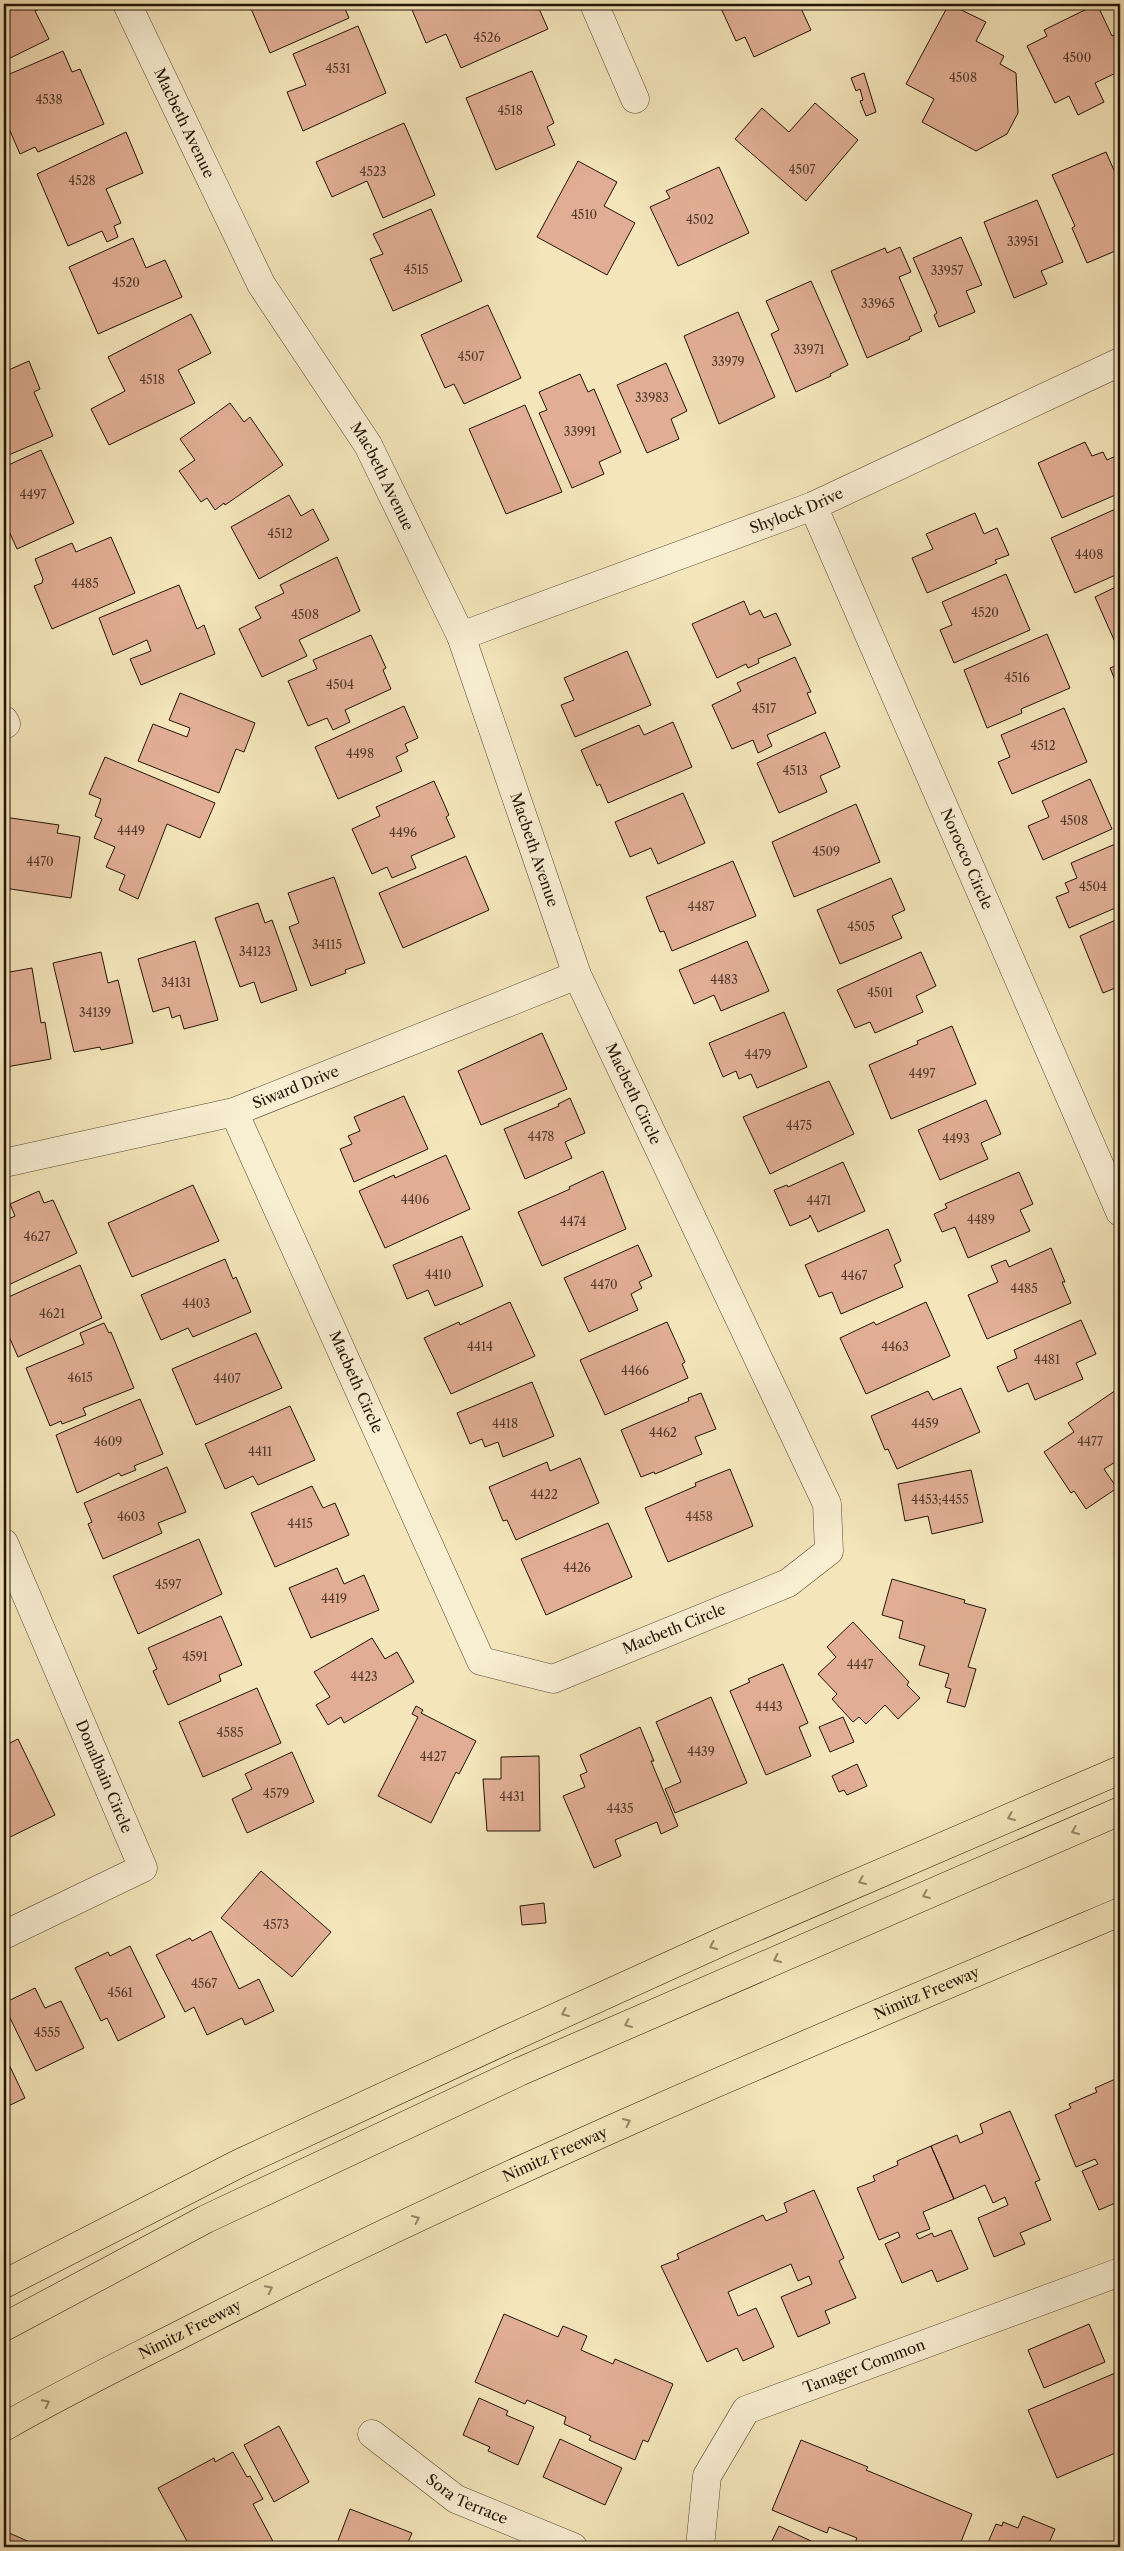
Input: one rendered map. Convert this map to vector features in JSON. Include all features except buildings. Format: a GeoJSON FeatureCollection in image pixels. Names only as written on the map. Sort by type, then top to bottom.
{"type":"FeatureCollection","features":[{"type":"Feature","properties":{"kind":"highway"},"geometry":{"type":"LineString","coordinates":[[4,2284],[240,2163],[506,2040],[728,1939],[1120,1770]]}},
{"type":"Feature","properties":{"kind":"highway"},"geometry":{"type":"LineString","coordinates":[[4,2327],[206,2219],[519,2072],[1120,1811]]}},
{"type":"Feature","properties":{"kind":"highway","name":"Nimitz Freeway"},"geometry":{"type":"LineString","coordinates":[[4,2426],[287,2280],[559,2151],[776,2056],[1120,1912]]}},
{"type":"Feature","properties":{"kind":"street","name":"Macbeth Avenue"},"geometry":{"type":"LineString","coordinates":[[127,4],[261,284],[368,445],[461,636],[577,975]]}},
{"type":"Feature","properties":{"kind":"street"},"geometry":{"type":"LineString","coordinates":[[594,4],[634,98]]}},
{"type":"Feature","properties":{"kind":"street","name":"Shylock Drive"},"geometry":{"type":"LineString","coordinates":[[461,636],[813,506],[1120,362]]}},
{"type":"Feature","properties":{"kind":"street","name":"Norocco Circle"},"geometry":{"type":"LineString","coordinates":[[813,506],[1120,1212]]}},
{"type":"Feature","properties":{"kind":"street","name":"Macbeth Circle"},"geometry":{"type":"LineString","coordinates":[[234,1112],[481,1661],[553,1679],[788,1583],[829,1551],[827,1504],[577,975]]}},
{"type":"Feature","properties":{"kind":"street","name":"Siward Drive"},"geometry":{"type":"LineString","coordinates":[[4,1163],[234,1112],[577,975]]}},
{"type":"Feature","properties":{"kind":"street","name":"Donalbain Circle"},"geometry":{"type":"LineString","coordinates":[[4,1543],[143,1868],[4,1935]]}},
{"type":"Feature","properties":{"kind":"street","name":"Tanager Common"},"geometry":{"type":"LineString","coordinates":[[700,2547],[707,2476],[746,2410],[1120,2272]]}},
{"type":"Feature","properties":{"kind":"street","name":"Sora Terrace"},"geometry":{"type":"LineString","coordinates":[[372,2434],[456,2499],[573,2547]]}}]}
